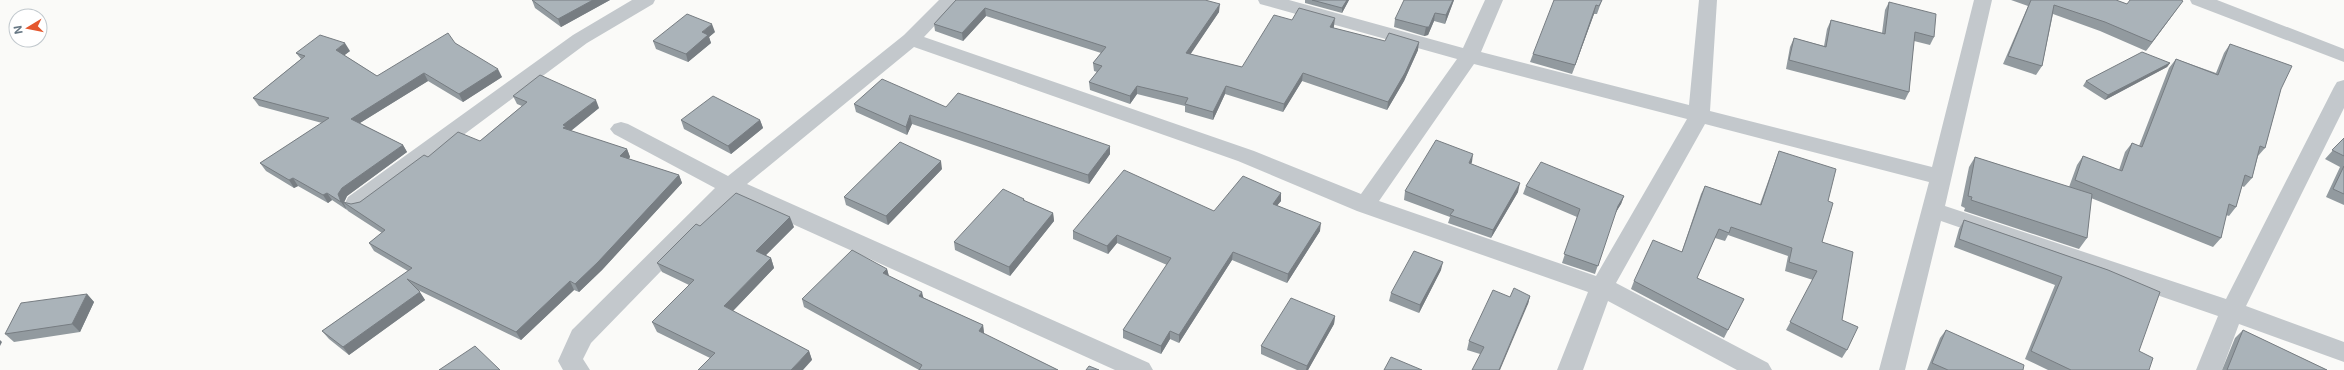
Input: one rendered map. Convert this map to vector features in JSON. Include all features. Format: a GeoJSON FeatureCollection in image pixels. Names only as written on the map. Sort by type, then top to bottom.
{"type":"FeatureCollection","features":[{"type":"Feature","properties":{"kind":"street"},"geometry":{"type":"LineString","coordinates":[[356,203],[580,39],[646,0]]}},
{"type":"Feature","properties":{"kind":"street"},"geometry":{"type":"LineString","coordinates":[[576,370],[570,361],[581,337],[730,186],[911,39],[950,0]]}},
{"type":"Feature","properties":{"kind":"street"},"geometry":{"type":"LineString","coordinates":[[1267,0],[1469,56],[1941,177]]}},
{"type":"Feature","properties":{"kind":"street"},"geometry":{"type":"LineString","coordinates":[[1365,205],[1469,56],[1494,0]]}},
{"type":"Feature","properties":{"kind":"street"},"geometry":{"type":"LineString","coordinates":[[1570,370],[1602,287],[1699,116],[1708,0]]}},
{"type":"Feature","properties":{"kind":"street"},"geometry":{"type":"LineString","coordinates":[[1892,370],[1934,210],[1982,0]]}},
{"type":"Feature","properties":{"kind":"street"},"geometry":{"type":"LineString","coordinates":[[2199,0],[2344,56]]}},
{"type":"Feature","properties":{"kind":"street"},"geometry":{"type":"LineString","coordinates":[[911,39],[1246,156],[1365,205],[1602,287],[1759,370]]}},
{"type":"Feature","properties":{"kind":"street"},"geometry":{"type":"LineString","coordinates":[[2209,370],[2232,311],[2344,87]]}},
{"type":"Feature","properties":{"kind":"street"},"geometry":{"type":"LineString","coordinates":[[621,129],[730,186],[1140,370]]}},
{"type":"Feature","properties":{"kind":"street"},"geometry":{"type":"LineString","coordinates":[[1934,210],[2232,311],[2344,352]]}},
{"type":"Feature","properties":{"kind":"building"},"geometry":{"type":"Polygon","coordinates":[[[532,0],[593,0],[558,19],[532,0]]]}},
{"type":"Feature","properties":{"kind":"building"},"geometry":{"type":"Polygon","coordinates":[[[956,0],[1205,0],[1220,4],[1186,53],[1242,67],[1274,15],[1292,20],[1299,8],[1335,18],[1330,27],[1385,41],[1389,33],[1419,42],[1405,73],[1388,102],[1303,73],[1284,104],[1226,86],[1213,112],[1185,104],[1188,98],[1137,86],[1130,96],[1089,82],[1102,66],[1093,63],[1106,47],[985,8],[962,33],[934,24],[956,0]]]}},
{"type":"Feature","properties":{"kind":"building"},"geometry":{"type":"Polygon","coordinates":[[[1312,0],[1347,0],[1342,8],[1312,0]]]}},
{"type":"Feature","properties":{"kind":"building"},"geometry":{"type":"Polygon","coordinates":[[[1404,0],[1453,0],[1446,15],[1435,13],[1429,27],[1426,27],[1395,19],[1404,0]]]}},
{"type":"Feature","properties":{"kind":"building"},"geometry":{"type":"Polygon","coordinates":[[[1554,0],[1602,0],[1599,6],[1596,5],[1575,65],[1533,54],[1554,0]]]}},
{"type":"Feature","properties":{"kind":"building"},"geometry":{"type":"Polygon","coordinates":[[[2031,0],[2116,0],[2127,4],[2130,0],[2183,1],[2152,42],[2105,22],[2054,5],[2042,66],[2008,56],[2031,0]]]}},
{"type":"Feature","properties":{"kind":"building"},"geometry":{"type":"Polygon","coordinates":[[[1889,2],[1936,14],[1934,37],[1915,32],[1909,92],[1789,60],[1794,38],[1826,47],[1831,20],[1885,34],[1889,2]]]}},
{"type":"Feature","properties":{"kind":"building"},"geometry":{"type":"Polygon","coordinates":[[[687,14],[712,24],[702,32],[708,35],[686,54],[653,41],[687,14]]]}},
{"type":"Feature","properties":{"kind":"building"},"geometry":{"type":"Polygon","coordinates":[[[448,33],[455,43],[498,69],[459,94],[424,73],[351,119],[403,145],[342,188],[338,194],[341,202],[327,193],[323,195],[293,178],[289,180],[260,163],[329,118],[253,98],[305,56],[296,53],[320,35],[345,43],[336,50],[377,76],[448,33]]]}},
{"type":"Feature","properties":{"kind":"building"},"geometry":{"type":"Polygon","coordinates":[[[2230,44],[2292,66],[2281,89],[2265,148],[2260,146],[2252,178],[2245,175],[2236,207],[2229,204],[2221,238],[2075,180],[2083,156],[2122,171],[2132,143],[2142,147],[2176,59],[2218,75],[2230,44]]]}},
{"type":"Feature","properties":{"kind":"building"},"geometry":{"type":"Polygon","coordinates":[[[2142,52],[2170,63],[2108,95],[2086,81],[2142,52]]]}},
{"type":"Feature","properties":{"kind":"building"},"geometry":{"type":"Polygon","coordinates":[[[540,75],[596,100],[563,125],[566,126],[563,128],[627,149],[620,156],[679,175],[598,262],[575,284],[570,281],[516,332],[407,279],[420,292],[343,347],[322,331],[412,268],[369,243],[385,230],[343,202],[351,204],[360,202],[424,155],[428,157],[458,132],[480,141],[527,102],[513,96],[540,75]]]}},
{"type":"Feature","properties":{"kind":"building"},"geometry":{"type":"Polygon","coordinates":[[[882,79],[946,107],[958,93],[1110,146],[1088,175],[910,115],[906,127],[854,104],[882,79]]]}},
{"type":"Feature","properties":{"kind":"building"},"geometry":{"type":"Polygon","coordinates":[[[713,96],[760,120],[728,146],[681,120],[713,96]]]}},
{"type":"Feature","properties":{"kind":"building"},"geometry":{"type":"Polygon","coordinates":[[[2344,138],[2344,156],[2332,150],[2344,138]]]}},
{"type":"Feature","properties":{"kind":"building"},"geometry":{"type":"Polygon","coordinates":[[[1436,140],[1473,154],[1469,163],[1520,183],[1493,230],[1450,215],[1454,210],[1405,191],[1436,140]]]}},
{"type":"Feature","properties":{"kind":"building"},"geometry":{"type":"Polygon","coordinates":[[[900,142],[941,161],[886,216],[844,197],[900,142]]]}},
{"type":"Feature","properties":{"kind":"building"},"geometry":{"type":"Polygon","coordinates":[[[1779,151],[1836,169],[1828,201],[1833,203],[1822,242],[1853,252],[1842,320],[1858,327],[1847,350],[1790,322],[1817,271],[1789,262],[1792,248],[1731,227],[1729,233],[1719,229],[1697,278],[1744,299],[1728,330],[1634,281],[1653,240],[1682,252],[1705,186],[1761,205],[1779,151]]]}},
{"type":"Feature","properties":{"kind":"building"},"geometry":{"type":"Polygon","coordinates":[[[1975,157],[2092,194],[2087,238],[1971,200],[1972,197],[1968,196],[1975,157]]]}},
{"type":"Feature","properties":{"kind":"building"},"geometry":{"type":"Polygon","coordinates":[[[1541,162],[1624,196],[1618,206],[1598,266],[1564,254],[1580,209],[1526,186],[1541,162]]]}},
{"type":"Feature","properties":{"kind":"building"},"geometry":{"type":"Polygon","coordinates":[[[2344,166],[2344,194],[2333,189],[2344,166]]]}},
{"type":"Feature","properties":{"kind":"building"},"geometry":{"type":"Polygon","coordinates":[[[1124,170],[1214,211],[1243,176],[1281,193],[1273,204],[1321,223],[1288,274],[1233,252],[1179,335],[1170,331],[1161,346],[1123,330],[1171,258],[1117,235],[1107,246],[1073,231],[1124,170]]]}},
{"type":"Feature","properties":{"kind":"building"},"geometry":{"type":"Polygon","coordinates":[[[1003,189],[1024,199],[1023,200],[1053,213],[1009,267],[954,242],[1003,189]]]}},
{"type":"Feature","properties":{"kind":"building"},"geometry":{"type":"Polygon","coordinates":[[[736,193],[790,217],[756,251],[771,258],[724,306],[809,351],[791,370],[698,370],[715,353],[652,322],[694,280],[657,263],[696,224],[700,226],[736,193]]]}},
{"type":"Feature","properties":{"kind":"building"},"geometry":{"type":"Polygon","coordinates":[[[1964,220],[2108,270],[2160,292],[2139,351],[2153,358],[2149,370],[2071,370],[2031,351],[2062,277],[1959,239],[1964,220]]]}},
{"type":"Feature","properties":{"kind":"building"},"geometry":{"type":"Polygon","coordinates":[[[852,250],[887,269],[883,273],[922,292],[919,296],[983,325],[979,331],[1058,370],[919,370],[922,365],[802,299],[852,250]]]}},
{"type":"Feature","properties":{"kind":"building"},"geometry":{"type":"Polygon","coordinates":[[[1414,251],[1443,262],[1420,305],[1391,293],[1414,251]]]}},
{"type":"Feature","properties":{"kind":"building"},"geometry":{"type":"Polygon","coordinates":[[[1514,288],[1530,296],[1499,370],[1472,370],[1484,347],[1469,341],[1493,290],[1510,297],[1514,288]]]}},
{"type":"Feature","properties":{"kind":"building"},"geometry":{"type":"Polygon","coordinates":[[[87,294],[72,324],[5,334],[21,303],[87,294]]]}},
{"type":"Feature","properties":{"kind":"building"},"geometry":{"type":"Polygon","coordinates":[[[1291,298],[1335,316],[1307,366],[1261,346],[1291,298]]]}},
{"type":"Feature","properties":{"kind":"building"},"geometry":{"type":"Polygon","coordinates":[[[1946,330],[2024,365],[2023,370],[1948,370],[1932,363],[1946,330]]]}},
{"type":"Feature","properties":{"kind":"building"},"geometry":{"type":"Polygon","coordinates":[[[2243,330],[2327,370],[2227,370],[2243,330]]]}},
{"type":"Feature","properties":{"kind":"building"},"geometry":{"type":"Polygon","coordinates":[[[475,346],[500,370],[439,370],[475,346]]]}},
{"type":"Feature","properties":{"kind":"building"},"geometry":{"type":"Polygon","coordinates":[[[1391,357],[1422,370],[1384,370],[1391,357]]]}},
{"type":"Feature","properties":{"kind":"building"},"geometry":{"type":"Polygon","coordinates":[[[1089,366],[1099,370],[1086,370],[1089,366]]]}}]}
